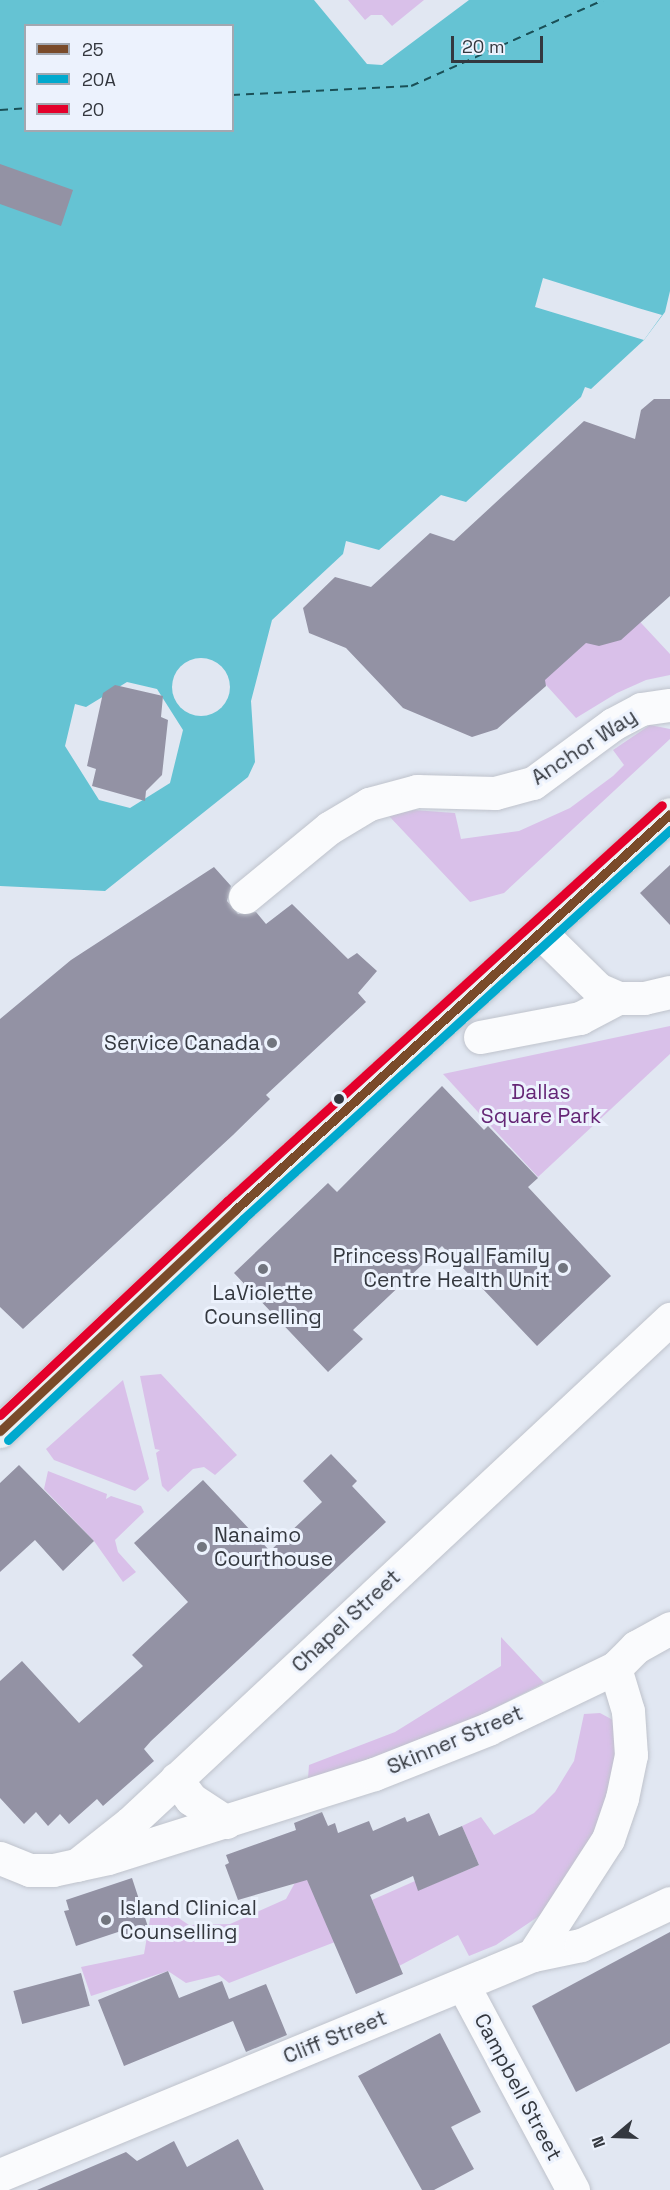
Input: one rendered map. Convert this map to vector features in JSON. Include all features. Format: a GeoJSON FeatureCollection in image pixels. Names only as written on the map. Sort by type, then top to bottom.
{"type":"FeatureCollection","features":[{"type":"Feature","properties":{"kind":"street","name":"Anchor Way"},"geometry":{"type":"LineString","coordinates":[[245,897],[329,828],[369,804],[417,791],[495,793],[533,783],[613,724],[641,710],[670,705]]}},
{"type":"Feature","properties":{"kind":"street"},"geometry":{"type":"LineString","coordinates":[[0,1431],[235,1210],[670,814]]}},
{"type":"Feature","properties":{"kind":"street"},"geometry":{"type":"LineString","coordinates":[[541,933],[598,989],[618,998],[644,998],[670,992]]}},
{"type":"Feature","properties":{"kind":"street"},"geometry":{"type":"LineString","coordinates":[[480,1037],[580,1018],[618,998]]}},
{"type":"Feature","properties":{"kind":"street","name":"Chapel Street"},"geometry":{"type":"LineString","coordinates":[[77,1865],[117,1835],[670,1319]]}},
{"type":"Feature","properties":{"kind":"street","name":"Skinner Street"},"geometry":{"type":"LineString","coordinates":[[77,1865],[144,1849],[374,1774],[488,1729],[615,1668],[636,1647],[670,1628]]}},
{"type":"Feature","properties":{"kind":"street"},"geometry":{"type":"LineString","coordinates":[[533,1955],[608,1839],[622,1798],[631,1755],[628,1711],[615,1668]]}},
{"type":"Feature","properties":{"kind":"street"},"geometry":{"type":"LineString","coordinates":[[176,1779],[191,1798],[226,1822]]}},
{"type":"Feature","properties":{"kind":"street"},"geometry":{"type":"LineString","coordinates":[[0,1858],[30,1870],[77,1865]]}},
{"type":"Feature","properties":{"kind":"street","name":"Cliff Street"},"geometry":{"type":"LineString","coordinates":[[0,2175],[533,1955],[580,1945],[670,1903]]}},
{"type":"Feature","properties":{"kind":"street","name":"Campbell Street"},"geometry":{"type":"LineString","coordinates":[[463,1985],[573,2190]]}},
{"type":"Feature","properties":{"kind":"green space"},"geometry":{"type":"Polygon","coordinates":[[[348,0],[424,0],[392,26],[382,15],[371,15],[365,20],[348,0]]]}},
{"type":"Feature","properties":{"kind":"green space"},"geometry":{"type":"Polygon","coordinates":[[[629,610],[670,654],[670,675],[646,680],[617,693],[576,718],[537,675],[629,610]]]}},
{"type":"Feature","properties":{"kind":"green space"},"geometry":{"type":"Polygon","coordinates":[[[650,725],[670,729],[670,739],[504,893],[470,902],[389,816],[414,810],[455,813],[461,839],[519,831],[570,808],[613,776],[624,765],[613,750],[650,725]]]}},
{"type":"Feature","properties":{"kind":"green space","name":"Dallas Square Park"},"geometry":{"type":"Polygon","coordinates":[[[670,1026],[670,1054],[538,1177],[443,1074],[670,1026]]]}},
{"type":"Feature","properties":{"kind":"green space"},"geometry":{"type":"Polygon","coordinates":[[[161,1374],[237,1455],[215,1475],[204,1467],[193,1469],[168,1492],[162,1486],[156,1453],[160,1450],[155,1449],[140,1376],[161,1374]]]}},
{"type":"Feature","properties":{"kind":"green space"},"geometry":{"type":"Polygon","coordinates":[[[123,1380],[149,1479],[135,1491],[54,1460],[46,1449],[123,1380]]]}},
{"type":"Feature","properties":{"kind":"green space"},"geometry":{"type":"Polygon","coordinates":[[[48,1471],[107,1494],[106,1499],[111,1496],[141,1506],[144,1512],[115,1540],[118,1552],[136,1572],[123,1582],[94,1541],[44,1489],[48,1471]]]}},
{"type":"Feature","properties":{"kind":"green space"},"geometry":{"type":"Polygon","coordinates":[[[501,1637],[544,1683],[477,1717],[318,1779],[308,1778],[309,1765],[395,1732],[501,1666],[501,1637]]]}},
{"type":"Feature","properties":{"kind":"green space"},"geometry":{"type":"Polygon","coordinates":[[[600,1713],[613,1720],[618,1751],[603,1814],[570,1878],[542,1914],[496,1945],[469,1956],[458,1935],[399,1966],[372,1900],[415,1881],[419,1890],[479,1865],[462,1826],[481,1817],[494,1835],[534,1813],[555,1792],[574,1761],[584,1714],[600,1713]]]}},
{"type":"Feature","properties":{"kind":"green space"},"geometry":{"type":"Polygon","coordinates":[[[303,1868],[335,1942],[229,1983],[219,1975],[186,1983],[168,1971],[91,1996],[81,1967],[144,1954],[151,1913],[177,1917],[189,1925],[230,1924],[286,1899],[303,1868]]]}},
{"type":"Feature","properties":{"kind":"water"},"geometry":{"type":"Polygon","coordinates":[[[0,0],[314,0],[367,64],[382,65],[469,0],[670,0],[670,291],[665,312],[644,340],[591,389],[585,387],[581,397],[466,502],[441,495],[379,550],[346,541],[343,554],[272,620],[251,701],[255,762],[248,777],[105,891],[0,886],[0,0]]]}},
{"type":"Feature","properties":{"kind":"pier"},"geometry":{"type":"Polygon","coordinates":[[[543,278],[662,315],[644,340],[535,307],[543,278]]]}},
{"type":"Feature","properties":{"kind":"pier"},"geometry":{"type":"Polygon","coordinates":[[[201,658],[212,660],[225,671],[230,687],[228,698],[217,711],[201,716],[190,714],[177,703],[172,687],[174,676],[185,663],[201,658]]]}},
{"type":"Feature","properties":{"kind":"pier"},"geometry":{"type":"Polygon","coordinates":[[[127,682],[157,689],[183,730],[170,783],[130,808],[99,800],[65,746],[75,704],[86,707],[127,682]]]}},
{"type":"Feature","properties":{"kind":"building"},"geometry":{"type":"Polygon","coordinates":[[[0,164],[73,190],[61,226],[0,204],[0,164]]]}},
{"type":"Feature","properties":{"kind":"building"},"geometry":{"type":"Polygon","coordinates":[[[654,399],[670,399],[670,596],[621,640],[599,646],[586,643],[545,680],[546,686],[497,729],[472,737],[403,708],[346,648],[309,633],[303,608],[335,577],[371,587],[430,533],[454,541],[584,421],[635,439],[641,410],[654,399]]]}},
{"type":"Feature","properties":{"kind":"building"},"geometry":{"type":"Polygon","coordinates":[[[115,685],[163,696],[161,717],[168,720],[162,775],[146,791],[145,801],[92,786],[96,769],[87,766],[103,693],[115,685]]]}},
{"type":"Feature","properties":{"kind":"building"},"geometry":{"type":"Polygon","coordinates":[[[670,865],[670,925],[640,893],[670,865]]]}},
{"type":"Feature","properties":{"kind":"building"},"geometry":{"type":"Polygon","coordinates":[[[214,867],[231,886],[227,901],[238,914],[256,912],[266,924],[292,904],[348,959],[357,953],[377,971],[358,993],[366,1002],[266,1095],[270,1099],[233,1135],[23,1329],[0,1307],[0,1019],[71,960],[214,867]]]}},
{"type":"Feature","properties":{"kind":"building"},"geometry":{"type":"Polygon","coordinates":[[[442,1086],[484,1130],[488,1126],[538,1178],[528,1187],[611,1276],[537,1346],[442,1246],[353,1330],[363,1339],[328,1372],[234,1273],[328,1183],[337,1192],[442,1086]]]}},
{"type":"Feature","properties":{"kind":"building"},"geometry":{"type":"Polygon","coordinates":[[[331,1454],[357,1481],[352,1486],[386,1522],[151,1741],[144,1749],[154,1761],[103,1806],[97,1799],[69,1824],[60,1814],[48,1826],[36,1812],[24,1824],[0,1798],[0,1681],[22,1661],[79,1723],[143,1666],[132,1655],[188,1602],[134,1543],[203,1480],[270,1551],[322,1502],[303,1481],[331,1454]]]}},
{"type":"Feature","properties":{"kind":"building"},"geometry":{"type":"Polygon","coordinates":[[[19,1465],[94,1541],[63,1571],[35,1540],[0,1572],[0,1483],[19,1465]]]}},
{"type":"Feature","properties":{"kind":"building"},"geometry":{"type":"Polygon","coordinates":[[[322,1812],[328,1826],[335,1823],[338,1833],[369,1821],[373,1831],[405,1817],[407,1822],[429,1813],[439,1836],[462,1826],[479,1865],[418,1891],[413,1876],[370,1895],[403,1974],[356,1994],[307,1880],[238,1900],[225,1865],[229,1863],[226,1855],[296,1830],[294,1823],[322,1812]]]}},
{"type":"Feature","properties":{"kind":"building","name":"Island Clinical Counselling"},"geometry":{"type":"Polygon","coordinates":[[[132,1878],[149,1930],[126,1937],[124,1930],[76,1946],[64,1911],[69,1910],[66,1900],[132,1878]]]}},
{"type":"Feature","properties":{"kind":"building"},"geometry":{"type":"Polygon","coordinates":[[[670,1932],[670,2043],[576,2092],[532,2006],[670,1932]]]}},
{"type":"Feature","properties":{"kind":"building"},"geometry":{"type":"Polygon","coordinates":[[[168,1971],[179,1998],[222,1981],[229,1999],[266,1984],[287,2035],[246,2052],[233,2021],[124,2066],[98,2000],[168,1971]]]}},
{"type":"Feature","properties":{"kind":"building"},"geometry":{"type":"Polygon","coordinates":[[[81,1973],[90,2006],[22,2024],[13,1991],[81,1973]]]}},
{"type":"Feature","properties":{"kind":"building"},"geometry":{"type":"Polygon","coordinates":[[[440,2033],[481,2112],[451,2127],[474,2169],[434,2190],[422,2190],[358,2076],[440,2033]]]}},
{"type":"Feature","properties":{"kind":"building"},"geometry":{"type":"Polygon","coordinates":[[[238,2139],[264,2190],[37,2190],[126,2152],[137,2161],[174,2141],[187,2167],[238,2139]]]}},
{"type":"Feature","properties":{"kind":"ferry route"},"geometry":{"type":"LineString","coordinates":[[234,95],[411,86],[603,0]]}},
{"type":"Feature","properties":{"kind":"ferry route"},"geometry":{"type":"LineString","coordinates":[[0,110],[24,108]]}},
{"type":"Feature","properties":{"kind":"transit line","name":"20"},"geometry":{"type":"LineString","coordinates":[[0,1415],[227,1201],[662,805]]}},
{"type":"Feature","properties":{"kind":"transit line","name":"25"},"geometry":{"type":"LineString","coordinates":[[0,1431],[235,1210],[670,814]]}},
{"type":"Feature","properties":{"kind":"transit line","name":"20A"},"geometry":{"type":"LineString","coordinates":[[8,1440],[243,1219],[670,830]]}},
{"type":"Feature","properties":{"kind":"place","name":"Service Canada"},"geometry":{"type":"Point","coordinates":[272,1043]}},
{"type":"Feature","properties":{"kind":"place","name":"Princess Royal Family Centre Health Unit"},"geometry":{"type":"Point","coordinates":[563,1268]}},
{"type":"Feature","properties":{"kind":"place","name":"LaViolette Counselling"},"geometry":{"type":"Point","coordinates":[263,1269]}},
{"type":"Feature","properties":{"kind":"place","name":"Nanaimo Courthouse"},"geometry":{"type":"Point","coordinates":[202,1547]}},
{"type":"Feature","properties":{"kind":"place","name":"Island Clinical Counselling"},"geometry":{"type":"Point","coordinates":[106,1920]}}]}
